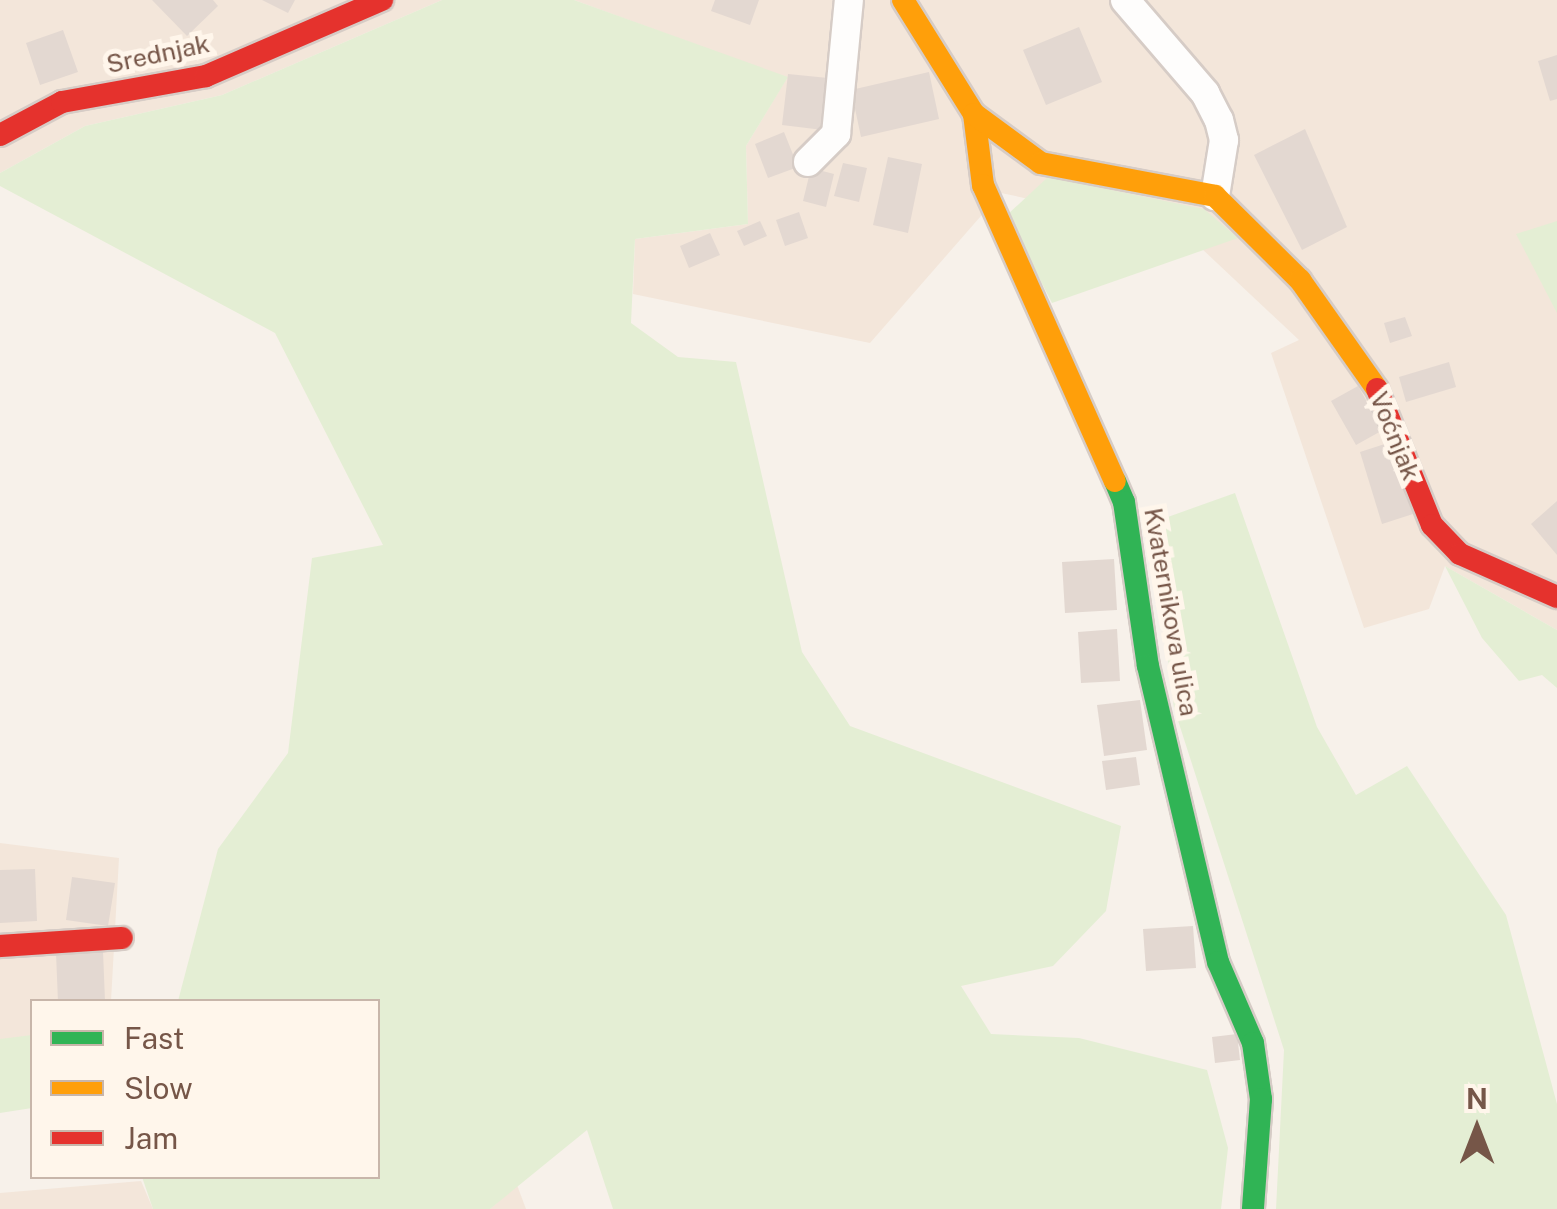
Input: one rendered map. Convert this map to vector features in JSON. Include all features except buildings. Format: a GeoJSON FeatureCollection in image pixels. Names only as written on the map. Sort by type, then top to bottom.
{"type":"FeatureCollection","features":[{"type":"Feature","properties":{"kind":"street","name":"Srednjak"},"geometry":{"type":"LineString","coordinates":[[0,135],[62,102],[206,76],[382,0]]}},
{"type":"Feature","properties":{"kind":"street"},"geometry":{"type":"LineString","coordinates":[[808,162],[836,134],[849,0]]}},
{"type":"Feature","properties":{"kind":"street","name":"Kvaternikova ulica"},"geometry":{"type":"LineString","coordinates":[[904,0],[974,114],[983,184],[1124,502],[1148,666],[1214,943],[1252,1042],[1261,1099],[1253,1209]]}},
{"type":"Feature","properties":{"kind":"street"},"geometry":{"type":"LineString","coordinates":[[974,114],[1041,162],[1215,196],[1224,140],[1218,120],[1205,93],[1125,0]]}},
{"type":"Feature","properties":{"kind":"street","name":"Voćnjak"},"geometry":{"type":"LineString","coordinates":[[1215,196],[1300,280],[1386,401],[1432,525],[1460,554],[1557,597]]}},
{"type":"Feature","properties":{"kind":"street"},"geometry":{"type":"LineString","coordinates":[[0,946],[122,938]]}},
{"type":"Feature","properties":{"kind":"shaded area"},"geometry":{"type":"Polygon","coordinates":[[[0,0],[442,0],[222,95],[85,126],[0,173],[0,0]]]}},
{"type":"Feature","properties":{"kind":"shaded area"},"geometry":{"type":"Polygon","coordinates":[[[574,0],[1557,0],[1557,630],[1445,566],[1429,609],[1364,628],[1271,353],[1299,340],[1184,232],[1001,193],[870,343],[633,294],[635,239],[748,224],[746,146],[787,78],[574,0]]]}},
{"type":"Feature","properties":{"kind":"shaded area"},"geometry":{"type":"Polygon","coordinates":[[[0,843],[119,858],[111,999],[30,999],[30,1054],[0,1058],[0,843]]]}},
{"type":"Feature","properties":{"kind":"shaded area"},"geometry":{"type":"Polygon","coordinates":[[[141,1181],[153,1209],[0,1209],[0,1193],[141,1181]]]}},
{"type":"Feature","properties":{"kind":"shaded area"},"geometry":{"type":"Polygon","coordinates":[[[517,1185],[526,1209],[490,1209],[517,1185]]]}},
{"type":"Feature","properties":{"kind":"green space"},"geometry":{"type":"Polygon","coordinates":[[[442,0],[574,0],[788,77],[746,146],[748,224],[635,239],[631,323],[678,357],[736,362],[802,652],[850,726],[1121,826],[1106,911],[1053,966],[961,986],[991,1034],[1079,1038],[1207,1070],[1228,1148],[1221,1209],[613,1209],[587,1130],[490,1209],[153,1209],[143,1179],[380,1179],[380,999],[179,999],[218,849],[288,753],[312,558],[383,545],[275,333],[0,186],[0,173],[85,126],[222,95],[442,0]]]}},
{"type":"Feature","properties":{"kind":"green space"},"geometry":{"type":"Polygon","coordinates":[[[1048,177],[1204,209],[1238,238],[1052,303],[1007,215],[1048,177]]]}},
{"type":"Feature","properties":{"kind":"green space"},"geometry":{"type":"Polygon","coordinates":[[[1557,221],[1557,313],[1516,234],[1557,221]]]}},
{"type":"Feature","properties":{"kind":"green space"},"geometry":{"type":"Polygon","coordinates":[[[1235,493],[1317,727],[1356,795],[1407,766],[1506,915],[1557,1104],[1557,1209],[1276,1209],[1284,1050],[1174,708],[1151,523],[1235,493]]]}},
{"type":"Feature","properties":{"kind":"green space"},"geometry":{"type":"Polygon","coordinates":[[[1445,566],[1557,630],[1557,688],[1542,675],[1519,681],[1482,638],[1445,566]]]}},
{"type":"Feature","properties":{"kind":"green space"},"geometry":{"type":"Polygon","coordinates":[[[30,1035],[30,1108],[0,1113],[0,1039],[30,1035]]]}},
{"type":"Feature","properties":{"kind":"traffic: fast"},"geometry":{"type":"LineString","coordinates":[[1115,481],[1124,502],[1148,666],[1218,962],[1253,1043],[1261,1099],[1253,1209]]}},
{"type":"Feature","properties":{"kind":"traffic: slow"},"geometry":{"type":"LineString","coordinates":[[903,0],[974,114],[983,185],[1115,481]]}},
{"type":"Feature","properties":{"kind":"traffic: slow"},"geometry":{"type":"LineString","coordinates":[[974,114],[1041,163],[1215,196],[1300,280],[1377,389]]}},
{"type":"Feature","properties":{"kind":"traffic: jam"},"geometry":{"type":"LineString","coordinates":[[0,135],[62,102],[206,76],[382,0]]}},
{"type":"Feature","properties":{"kind":"traffic: jam"},"geometry":{"type":"LineString","coordinates":[[1377,389],[1432,525],[1460,554],[1557,597]]}},
{"type":"Feature","properties":{"kind":"traffic: jam"},"geometry":{"type":"LineString","coordinates":[[0,946],[122,938]]}}]}
